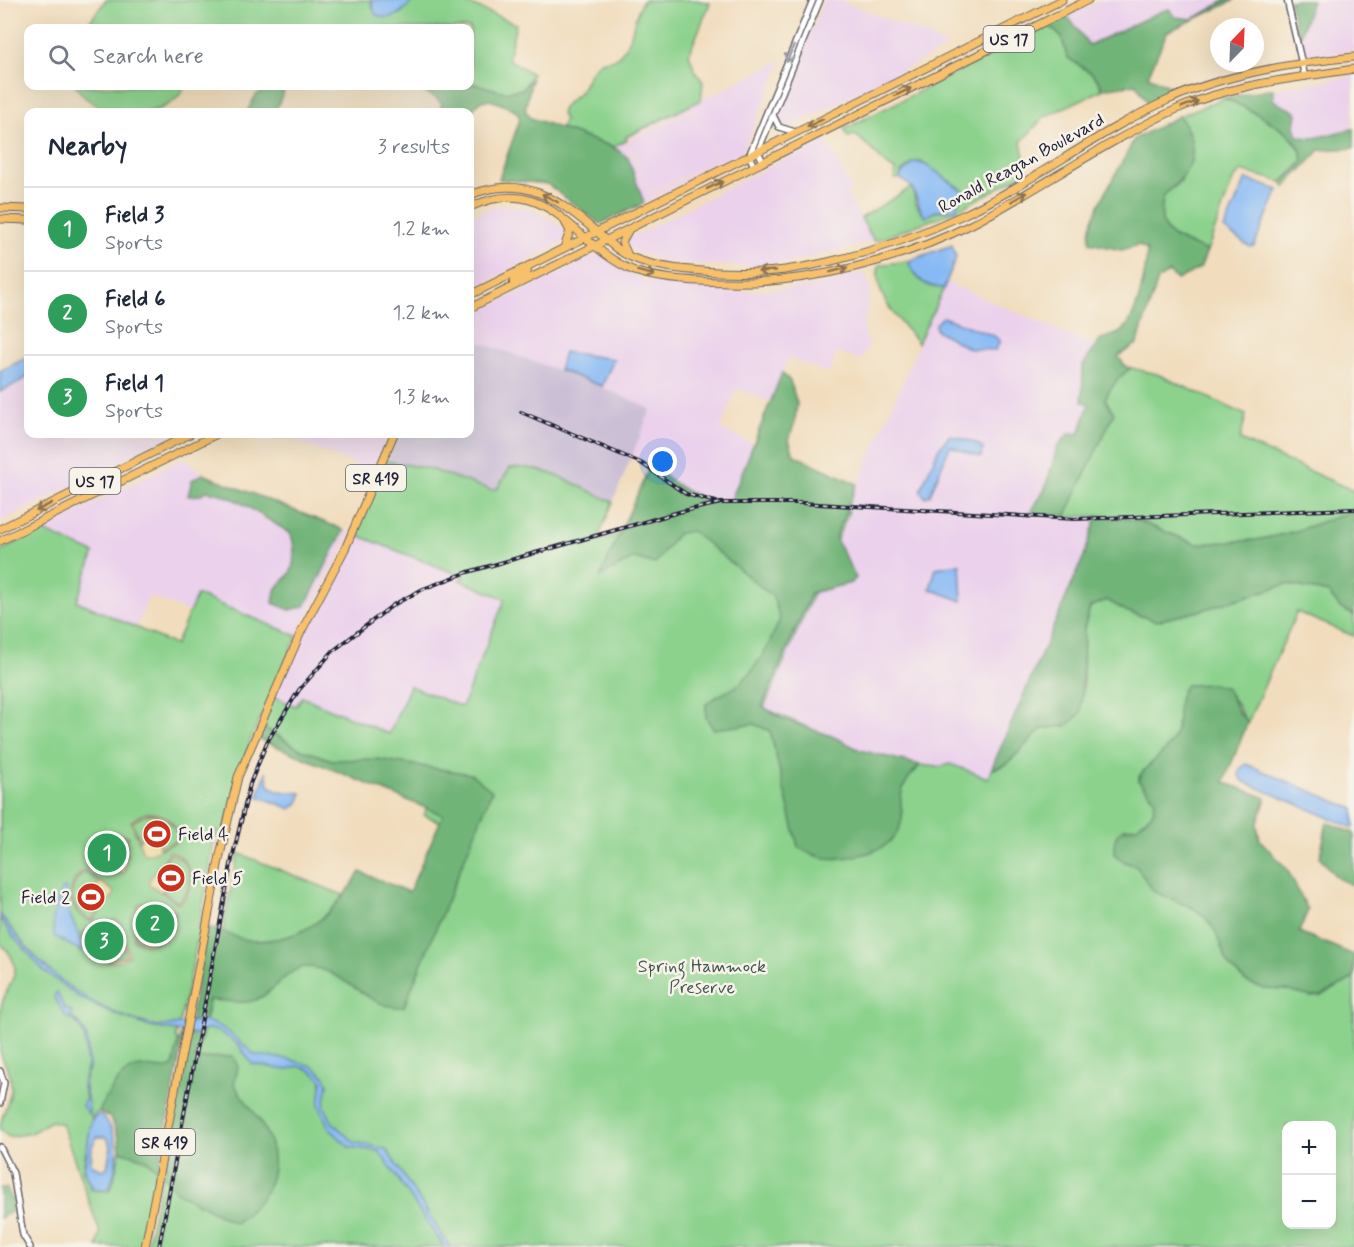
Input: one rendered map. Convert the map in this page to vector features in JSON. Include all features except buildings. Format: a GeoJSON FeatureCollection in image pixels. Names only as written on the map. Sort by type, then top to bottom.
{"type":"FeatureCollection","features":[{"type":"Feature","properties":{"kind":"main road","name":"US 17"},"geometry":{"type":"LineString","coordinates":[[474,293],[1062,0]]}},
{"type":"Feature","properties":{"kind":"main road","name":"US 17"},"geometry":{"type":"LineString","coordinates":[[474,306],[1088,0]]}},
{"type":"Feature","properties":{"kind":"main road"},"geometry":{"type":"LineString","coordinates":[[973,57],[974,49],[997,35],[999,31]]}},
{"type":"Feature","properties":{"kind":"main road"},"geometry":{"type":"LineString","coordinates":[[931,78],[939,69],[953,63],[955,53]]}},
{"type":"Feature","properties":{"kind":"main road","name":"Ronald Reagan Boulevard"},"geometry":{"type":"LineString","coordinates":[[474,193],[489,187],[510,186],[529,189],[557,201],[630,257],[658,266],[734,272],[775,271],[825,263],[920,232],[964,214],[1168,100],[1230,79],[1302,64],[1354,57]]}},
{"type":"Feature","properties":{"kind":"main road","name":"Ronald Reagan Boulevard"},"geometry":{"type":"LineString","coordinates":[[474,206],[502,197],[538,202],[563,218],[595,245],[632,269],[651,275],[776,281],[827,273],[869,263],[970,225],[1177,109],[1245,87],[1354,69]]}},
{"type":"Feature","properties":{"kind":"main road"},"geometry":{"type":"LineString","coordinates":[[838,124],[845,117],[876,100],[876,93]]}},
{"type":"Feature","properties":{"kind":"main road"},"geometry":{"type":"LineString","coordinates":[[0,208],[24,209]]}},
{"type":"Feature","properties":{"kind":"main road"},"geometry":{"type":"LineString","coordinates":[[563,218],[570,231],[564,248]]}},
{"type":"Feature","properties":{"kind":"main road"},"geometry":{"type":"LineString","coordinates":[[0,219],[24,220]]}},
{"type":"Feature","properties":{"kind":"main road"},"geometry":{"type":"LineString","coordinates":[[630,228],[622,242],[630,257]]}},
{"type":"Feature","properties":{"kind":"main road"},"geometry":{"type":"LineString","coordinates":[[514,285],[513,280],[527,273],[528,266]]}},
{"type":"Feature","properties":{"kind":"main road"},"geometry":{"type":"LineString","coordinates":[[702,279],[708,272],[734,272]]}},
{"type":"Feature","properties":{"kind":"main road","name":"US 17"},"geometry":{"type":"LineString","coordinates":[[0,529],[182,438]]}},
{"type":"Feature","properties":{"kind":"main road","name":"US 17"},"geometry":{"type":"LineString","coordinates":[[0,541],[209,438]]}},
{"type":"Feature","properties":{"kind":"main road","name":"SR 419"},"geometry":{"type":"LineString","coordinates":[[146,1247],[221,849],[238,777],[301,632],[349,541],[392,438]]}},
{"type":"Feature","properties":{"kind":"main road"},"geometry":{"type":"LineString","coordinates":[[142,458],[147,468]]}},
{"type":"Feature","properties":{"kind":"street"},"geometry":{"type":"LineString","coordinates":[[754,166],[749,156],[813,0]]}},
{"type":"Feature","properties":{"kind":"street"},"geometry":{"type":"LineString","coordinates":[[763,162],[758,151],[820,0]]}},
{"type":"Feature","properties":{"kind":"street"},"geometry":{"type":"LineString","coordinates":[[1287,0],[1305,77]]}},
{"type":"Feature","properties":{"kind":"street"},"geometry":{"type":"LineString","coordinates":[[780,80],[787,83]]}},
{"type":"Feature","properties":{"kind":"street"},"geometry":{"type":"LineString","coordinates":[[774,115],[781,129],[797,132]]}},
{"type":"Feature","properties":{"kind":"street"},"geometry":{"type":"LineString","coordinates":[[0,1071],[4,1083],[0,1103]]}},
{"type":"Feature","properties":{"kind":"street"},"geometry":{"type":"LineString","coordinates":[[0,1147],[14,1173],[23,1235],[30,1247]]}},
{"type":"Feature","properties":{"kind":"shaded area"},"geometry":{"type":"Polygon","coordinates":[[[824,0],[839,0],[926,35],[948,47],[787,129],[780,126],[776,115],[824,0]]]}},
{"type":"Feature","properties":{"kind":"shaded area"},"geometry":{"type":"Polygon","coordinates":[[[1101,0],[1226,0],[1193,19],[1175,17],[1169,9],[1162,11],[1089,45],[1068,17],[1101,0]]]}},
{"type":"Feature","properties":{"kind":"shaded area"},"geometry":{"type":"Polygon","coordinates":[[[1312,0],[1354,0],[1354,50],[1302,58],[1299,39],[1312,0]]]}},
{"type":"Feature","properties":{"kind":"shaded area"},"geometry":{"type":"Polygon","coordinates":[[[783,60],[743,151],[644,203],[628,158],[613,147],[625,141],[650,194],[718,161],[692,108],[627,139],[626,137],[783,60]]]}},
{"type":"Feature","properties":{"kind":"shaded area"},"geometry":{"type":"Polygon","coordinates":[[[1354,76],[1352,129],[1307,139],[1298,136],[1292,108],[1280,107],[1273,99],[1273,89],[1354,76]]]}},
{"type":"Feature","properties":{"kind":"shaded area"},"geometry":{"type":"Polygon","coordinates":[[[692,110],[717,160],[650,192],[627,142],[692,110]]]}},
{"type":"Feature","properties":{"kind":"shaded area"},"geometry":{"type":"Polygon","coordinates":[[[825,138],[852,190],[846,193],[874,241],[797,261],[755,266],[671,263],[632,251],[624,241],[825,138]]]}},
{"type":"Feature","properties":{"kind":"shaded area"},"geometry":{"type":"Polygon","coordinates":[[[502,206],[526,208],[551,219],[563,229],[568,237],[566,241],[474,288],[474,215],[486,209],[502,206]]]}},
{"type":"Feature","properties":{"kind":"shaded area"},"geometry":{"type":"Polygon","coordinates":[[[597,254],[645,281],[743,292],[816,286],[864,272],[871,286],[863,328],[869,346],[861,360],[837,352],[829,373],[788,358],[771,402],[737,388],[720,429],[754,444],[731,500],[715,502],[685,492],[651,464],[632,455],[651,409],[602,386],[614,359],[564,352],[559,369],[566,372],[513,357],[474,341],[474,314],[597,254]]]}},
{"type":"Feature","properties":{"kind":"shaded area"},"geometry":{"type":"Polygon","coordinates":[[[946,282],[1097,347],[1083,365],[1082,401],[1089,404],[1079,434],[1070,434],[1050,469],[1045,489],[1030,512],[1061,517],[1097,516],[1084,556],[988,778],[950,764],[938,767],[922,765],[860,750],[832,736],[782,719],[761,706],[811,593],[851,583],[835,537],[946,282]],[[943,317],[936,330],[950,339],[970,349],[995,350],[994,336],[943,317]],[[950,435],[939,448],[947,450],[950,446],[981,457],[974,442],[950,435]],[[936,568],[961,601],[959,577],[936,568]]]}},
{"type":"Feature","properties":{"kind":"shaded area"},"geometry":{"type":"Polygon","coordinates":[[[474,340],[591,382],[651,409],[613,502],[523,466],[510,469],[497,489],[491,490],[430,469],[387,461],[396,438],[474,438],[474,340]]]}},
{"type":"Feature","properties":{"kind":"shaded area"},"geometry":{"type":"Polygon","coordinates":[[[24,379],[24,438],[167,438],[0,522],[0,392],[24,379]]]}},
{"type":"Feature","properties":{"kind":"shaded area"},"geometry":{"type":"Polygon","coordinates":[[[289,438],[385,438],[372,471],[289,438]]]}},
{"type":"Feature","properties":{"kind":"shaded area"},"geometry":{"type":"Polygon","coordinates":[[[183,458],[203,474],[192,480],[200,495],[212,491],[231,497],[290,533],[294,540],[293,567],[289,575],[281,581],[342,539],[344,530],[351,533],[297,636],[196,596],[189,612],[149,596],[136,629],[77,601],[94,555],[41,530],[183,458]]]}},
{"type":"Feature","properties":{"kind":"shaded area"},"geometry":{"type":"Polygon","coordinates":[[[354,534],[507,594],[461,710],[384,743],[274,697],[301,636],[354,534]]]}},
{"type":"Feature","properties":{"kind":"green space"},"geometry":{"type":"Polygon","coordinates":[[[106,0],[371,0],[372,7],[399,15],[413,0],[459,0],[516,24],[508,59],[532,74],[523,89],[505,92],[474,84],[474,24],[88,24],[106,0]]]}},
{"type":"Feature","properties":{"kind":"green space"},"geometry":{"type":"Polygon","coordinates":[[[643,0],[697,0],[710,3],[689,54],[695,71],[703,82],[701,100],[626,137],[627,140],[613,147],[561,129],[564,119],[561,114],[562,110],[581,90],[593,69],[601,62],[616,58],[627,45],[643,0]]]}},
{"type":"Feature","properties":{"kind":"green space"},"geometry":{"type":"Polygon","coordinates":[[[1226,0],[1235,0],[1167,32],[1148,76],[1177,90],[1149,105],[1136,84],[1102,89],[1097,78],[1067,57],[1062,38],[1050,26],[1068,17],[1089,45],[1162,11],[1169,9],[1175,17],[1193,19],[1226,0]]]}},
{"type":"Feature","properties":{"kind":"green space"},"geometry":{"type":"Polygon","coordinates":[[[1289,0],[1312,0],[1299,39],[1289,0]]]}},
{"type":"Feature","properties":{"kind":"green space"},"geometry":{"type":"Polygon","coordinates":[[[1050,26],[1062,38],[1067,57],[1093,75],[1102,90],[1044,117],[1021,142],[1027,172],[956,211],[874,241],[861,218],[912,187],[916,204],[925,217],[936,211],[945,211],[963,190],[921,162],[915,162],[901,172],[901,178],[894,179],[895,170],[884,163],[855,135],[848,137],[844,129],[1050,26]]]}},
{"type":"Feature","properties":{"kind":"green space"},"geometry":{"type":"Polygon","coordinates":[[[532,78],[525,110],[531,118],[615,148],[628,158],[644,203],[600,224],[547,184],[499,179],[520,119],[517,112],[490,100],[484,100],[474,108],[440,108],[442,104],[435,97],[425,93],[435,90],[474,90],[474,84],[505,92],[523,89],[532,78]]]}},
{"type":"Feature","properties":{"kind":"green space"},"geometry":{"type":"Polygon","coordinates":[[[1273,89],[1273,99],[1297,113],[1295,126],[1298,136],[1312,138],[1354,129],[1354,148],[1320,150],[1285,187],[1282,182],[1302,163],[1302,153],[1296,143],[1273,124],[1224,98],[1273,89]]]}},
{"type":"Feature","properties":{"kind":"green space"},"geometry":{"type":"Polygon","coordinates":[[[79,90],[182,90],[177,98],[161,108],[105,108],[85,98],[79,90]]]}},
{"type":"Feature","properties":{"kind":"green space"},"geometry":{"type":"Polygon","coordinates":[[[265,90],[284,90],[277,108],[249,108],[256,95],[265,90]]]}},
{"type":"Feature","properties":{"kind":"green space"},"geometry":{"type":"Polygon","coordinates":[[[1224,98],[1272,122],[1284,131],[1294,140],[1303,161],[1282,182],[1241,171],[1233,180],[1207,251],[1170,234],[1162,219],[1161,209],[1163,195],[1181,182],[1185,124],[1179,116],[1224,98]]]}},
{"type":"Feature","properties":{"kind":"green space"},"geometry":{"type":"Polygon","coordinates":[[[1179,116],[1191,139],[1191,159],[1182,178],[1164,195],[1162,220],[1169,234],[1207,251],[1200,268],[1177,280],[1169,272],[1158,280],[1137,344],[1118,356],[1126,367],[1131,368],[1116,382],[1105,399],[1114,413],[1065,517],[1030,513],[1045,489],[1058,445],[1070,433],[1079,434],[1089,404],[1082,401],[1083,365],[1101,339],[1124,330],[1135,310],[1143,279],[1147,250],[1139,245],[1121,250],[1090,243],[1093,220],[1134,139],[1179,116]]]}},
{"type":"Feature","properties":{"kind":"green space"},"geometry":{"type":"Polygon","coordinates":[[[908,261],[914,272],[926,284],[944,288],[918,343],[890,308],[880,288],[878,277],[879,265],[908,261]]]}},
{"type":"Feature","properties":{"kind":"green space"},"geometry":{"type":"Polygon","coordinates":[[[1131,368],[1157,374],[1246,415],[1240,440],[1354,491],[1354,511],[1293,532],[1257,540],[1196,544],[1136,520],[1101,516],[1065,517],[1092,457],[1109,409],[1105,399],[1116,382],[1131,368]]]}},
{"type":"Feature","properties":{"kind":"green space"},"geometry":{"type":"Polygon","coordinates":[[[782,373],[790,381],[797,403],[795,421],[789,440],[794,455],[857,484],[835,537],[856,578],[851,583],[811,593],[762,706],[782,719],[832,736],[860,750],[920,765],[908,779],[902,791],[902,819],[896,835],[878,849],[847,858],[832,859],[812,854],[798,847],[770,731],[754,724],[713,729],[706,717],[706,704],[746,678],[763,654],[780,619],[773,597],[692,531],[677,534],[655,564],[634,558],[600,577],[651,464],[678,486],[697,496],[731,500],[782,373]]]}},
{"type":"Feature","properties":{"kind":"green space","name":"Spring Hammock Preserve"},"geometry":{"type":"Polygon","coordinates":[[[387,461],[430,469],[491,490],[497,489],[510,468],[536,469],[563,478],[613,502],[597,541],[678,520],[821,509],[849,511],[764,708],[913,774],[920,765],[938,767],[950,764],[988,778],[991,770],[1007,764],[1041,729],[1067,725],[1083,691],[1084,628],[1090,607],[1107,600],[1126,611],[1156,621],[1199,611],[1287,584],[1329,593],[1340,608],[1354,615],[1354,636],[1297,612],[1248,722],[1235,701],[1225,691],[1207,685],[1186,685],[1174,737],[1170,745],[1138,780],[1155,799],[1153,812],[1137,827],[1123,828],[1123,861],[1136,866],[1142,873],[1354,958],[1354,1247],[147,1247],[162,1173],[174,1188],[198,1059],[195,1059],[203,1033],[238,853],[428,929],[465,832],[424,815],[428,805],[279,742],[281,737],[261,726],[274,697],[296,706],[302,697],[389,734],[410,686],[462,707],[505,599],[459,580],[465,577],[354,534],[387,461]]]}},
{"type":"Feature","properties":{"kind":"green space"},"geometry":{"type":"Polygon","coordinates":[[[203,474],[344,530],[305,606],[290,610],[273,603],[275,590],[291,572],[294,548],[290,533],[240,502],[221,494],[206,491],[201,495],[188,496],[192,480],[203,474]]]}},
{"type":"Feature","properties":{"kind":"green space"},"geometry":{"type":"Polygon","coordinates":[[[1354,511],[1354,615],[1340,608],[1329,593],[1287,584],[1199,611],[1156,621],[1126,611],[1107,600],[1090,607],[1084,628],[1081,713],[1067,726],[1041,729],[1007,764],[991,770],[1084,556],[1097,516],[1136,520],[1196,544],[1257,540],[1293,532],[1354,511]]]}},
{"type":"Feature","properties":{"kind":"green space"},"geometry":{"type":"Polygon","coordinates":[[[41,530],[94,553],[77,601],[175,645],[197,595],[297,636],[252,736],[222,835],[218,838],[216,830],[192,969],[176,1037],[178,1042],[143,1247],[97,1247],[100,1233],[62,1124],[51,1121],[31,1133],[9,1137],[0,1130],[11,1083],[0,1051],[0,1014],[15,971],[10,954],[0,943],[0,551],[41,530]],[[129,1102],[98,1112],[92,1117],[83,1170],[92,1190],[109,1191],[120,1151],[125,1152],[129,1102]]]}},
{"type":"Feature","properties":{"kind":"green space"},"geometry":{"type":"Polygon","coordinates":[[[1213,684],[1227,688],[1239,713],[1248,722],[1224,782],[1266,798],[1257,825],[1260,840],[1287,869],[1308,910],[1299,932],[1354,955],[1354,978],[1321,996],[1311,997],[1286,990],[1265,989],[1246,982],[1229,966],[1215,931],[1205,917],[1193,908],[1154,892],[1136,866],[1123,861],[1114,854],[1114,841],[1118,833],[1137,827],[1153,812],[1155,799],[1138,780],[1167,748],[1175,734],[1182,690],[1186,685],[1213,684]]]}},
{"type":"Feature","properties":{"kind":"green space"},"geometry":{"type":"Polygon","coordinates":[[[261,726],[298,748],[332,760],[377,759],[471,774],[492,791],[404,1007],[379,1002],[334,975],[309,967],[287,975],[262,997],[255,1000],[238,1002],[209,1000],[204,1020],[190,1021],[208,927],[251,941],[291,935],[306,929],[330,911],[360,872],[409,892],[443,815],[256,738],[261,726]]]}},
{"type":"Feature","properties":{"kind":"green space"},"geometry":{"type":"Polygon","coordinates":[[[1327,822],[1354,833],[1354,886],[1337,878],[1320,857],[1327,822]]]}},
{"type":"Feature","properties":{"kind":"green space"},"geometry":{"type":"Polygon","coordinates":[[[181,1033],[184,1034],[158,1170],[145,1159],[120,1151],[119,1138],[111,1118],[99,1111],[110,1091],[126,1072],[140,1067],[160,1069],[173,1066],[181,1033]]]}},
{"type":"Feature","properties":{"kind":"green space"},"geometry":{"type":"Polygon","coordinates":[[[188,1034],[201,1034],[195,1059],[233,1056],[238,1067],[234,1084],[261,1123],[273,1152],[271,1179],[266,1191],[258,1202],[235,1223],[176,1192],[162,1173],[188,1034]]]}},
{"type":"Feature","properties":{"kind":"green space"},"geometry":{"type":"Polygon","coordinates":[[[0,1188],[6,1188],[13,1200],[12,1211],[0,1218],[0,1188]]]}},
{"type":"Feature","properties":{"kind":"sand"},"geometry":{"type":"Polygon","coordinates":[[[145,813],[152,813],[164,816],[176,828],[179,841],[147,855],[143,853],[131,821],[145,813]],[[148,814],[132,822],[140,840],[146,833],[153,833],[159,839],[159,848],[178,840],[172,825],[164,818],[148,814]]]}},
{"type":"Feature","properties":{"kind":"sand"},"geometry":{"type":"Polygon","coordinates":[[[112,832],[129,836],[125,871],[121,873],[87,867],[86,860],[89,849],[95,840],[106,834],[112,832]],[[112,833],[101,837],[90,849],[88,866],[107,869],[105,861],[109,853],[117,852],[125,856],[127,837],[112,833]]]}},
{"type":"Feature","properties":{"kind":"sand"},"geometry":{"type":"Polygon","coordinates":[[[170,851],[184,861],[191,874],[189,890],[179,904],[149,884],[149,880],[170,851]],[[170,854],[158,870],[168,872],[172,879],[169,887],[162,891],[178,902],[188,889],[189,875],[187,868],[178,857],[170,854]]]}},
{"type":"Feature","properties":{"kind":"sand"},"geometry":{"type":"Polygon","coordinates":[[[84,870],[113,891],[114,895],[92,922],[84,918],[73,906],[71,891],[77,876],[84,870]],[[85,872],[79,877],[73,891],[78,911],[91,920],[103,905],[95,903],[91,896],[92,888],[100,883],[85,872]]]}},
{"type":"Feature","properties":{"kind":"sand"},"geometry":{"type":"Polygon","coordinates":[[[142,903],[176,910],[173,930],[165,939],[155,943],[150,944],[133,940],[138,905],[142,903]],[[155,907],[157,917],[152,924],[144,924],[138,919],[135,940],[156,942],[172,929],[175,912],[155,907]]]}},
{"type":"Feature","properties":{"kind":"sand"},"geometry":{"type":"Polygon","coordinates":[[[115,920],[119,922],[129,956],[113,962],[98,960],[92,955],[87,949],[82,933],[115,920]],[[103,927],[83,934],[89,951],[107,961],[126,956],[121,936],[115,942],[107,942],[101,934],[103,927]]]}},
{"type":"Feature","properties":{"kind":"water"},"geometry":{"type":"Polygon","coordinates":[[[371,0],[413,0],[400,13],[391,17],[381,17],[375,14],[371,0]]]}},
{"type":"Feature","properties":{"kind":"water"},"geometry":{"type":"Polygon","coordinates":[[[915,162],[928,166],[963,190],[956,209],[936,211],[925,217],[920,210],[912,187],[901,179],[900,175],[915,162]]]}},
{"type":"Feature","properties":{"kind":"water"},"geometry":{"type":"Polygon","coordinates":[[[1246,179],[1278,190],[1254,246],[1250,247],[1224,229],[1246,179]]]}},
{"type":"Feature","properties":{"kind":"water"},"geometry":{"type":"Polygon","coordinates":[[[952,245],[956,257],[944,288],[926,284],[917,277],[908,261],[952,245]]]}},
{"type":"Feature","properties":{"kind":"water"},"geometry":{"type":"Polygon","coordinates":[[[943,317],[994,336],[1000,341],[995,350],[970,349],[936,330],[935,324],[943,317]]]}},
{"type":"Feature","properties":{"kind":"water"},"geometry":{"type":"Polygon","coordinates":[[[564,352],[614,359],[602,386],[559,370],[564,352]]]}},
{"type":"Feature","properties":{"kind":"water"},"geometry":{"type":"Polygon","coordinates":[[[24,359],[24,379],[0,392],[0,371],[24,359]]]}},
{"type":"Feature","properties":{"kind":"water"},"geometry":{"type":"Polygon","coordinates":[[[950,435],[974,442],[983,448],[981,457],[950,446],[930,495],[925,497],[920,491],[939,448],[950,435]]]}},
{"type":"Feature","properties":{"kind":"water"},"geometry":{"type":"Polygon","coordinates":[[[960,564],[962,601],[930,589],[936,568],[960,564]]]}},
{"type":"Feature","properties":{"kind":"water"},"geometry":{"type":"Polygon","coordinates":[[[1246,764],[1354,809],[1354,828],[1244,782],[1239,776],[1240,769],[1246,764]]]}},
{"type":"Feature","properties":{"kind":"water"},"geometry":{"type":"Polygon","coordinates":[[[266,772],[269,785],[277,791],[302,793],[298,803],[291,809],[258,796],[266,772]]]}},
{"type":"Feature","properties":{"kind":"water"},"geometry":{"type":"Polygon","coordinates":[[[62,888],[66,889],[67,907],[79,936],[82,952],[54,936],[53,916],[62,888]]]}},
{"type":"Feature","properties":{"kind":"water"},"geometry":{"type":"Polygon","coordinates":[[[0,914],[15,934],[48,969],[85,997],[105,1008],[128,1018],[158,1026],[206,1021],[222,1027],[255,1055],[288,1059],[312,1066],[325,1077],[328,1084],[324,1106],[333,1123],[354,1142],[386,1149],[450,1247],[444,1247],[379,1151],[349,1147],[329,1128],[319,1105],[322,1080],[310,1070],[298,1066],[287,1070],[252,1064],[238,1044],[217,1030],[208,1029],[197,1034],[150,1027],[110,1012],[79,997],[44,971],[11,934],[0,918],[0,914]]]}},
{"type":"Feature","properties":{"kind":"water"},"geometry":{"type":"Polygon","coordinates":[[[57,992],[64,1008],[72,1011],[70,1016],[81,1025],[87,1038],[89,1068],[84,1082],[90,1115],[82,1106],[86,1098],[82,1084],[87,1069],[85,1038],[78,1024],[65,1016],[54,996],[57,992]]]}},
{"type":"Feature","properties":{"kind":"water"},"geometry":{"type":"Polygon","coordinates":[[[101,1114],[108,1122],[115,1141],[115,1171],[108,1190],[93,1188],[84,1170],[91,1123],[94,1117],[101,1114]],[[97,1137],[92,1146],[91,1164],[102,1170],[107,1168],[111,1146],[106,1137],[97,1137]]]}},
{"type":"Feature","properties":{"kind":"railway"},"geometry":{"type":"LineString","coordinates":[[521,412],[641,463],[686,494],[716,502]]}},
{"type":"Feature","properties":{"kind":"railway"},"geometry":{"type":"LineString","coordinates":[[159,1247],[232,859],[250,784],[267,742],[299,690],[333,651],[393,605],[423,589],[468,572],[679,512],[721,503],[801,503],[1075,519],[1354,509]]}},
{"type":"Feature","properties":{"kind":"place","name":"Field 4"},"geometry":{"type":"Point","coordinates":[157,834]}},
{"type":"Feature","properties":{"kind":"place","name":"Field 3"},"geometry":{"type":"Point","coordinates":[107,853]}},
{"type":"Feature","properties":{"kind":"place","name":"Field 5"},"geometry":{"type":"Point","coordinates":[171,878]}},
{"type":"Feature","properties":{"kind":"place","name":"Field 2"},"geometry":{"type":"Point","coordinates":[91,897]}},
{"type":"Feature","properties":{"kind":"place","name":"Field 6"},"geometry":{"type":"Point","coordinates":[155,924]}},
{"type":"Feature","properties":{"kind":"place","name":"Field 1"},"geometry":{"type":"Point","coordinates":[104,941]}}]}
